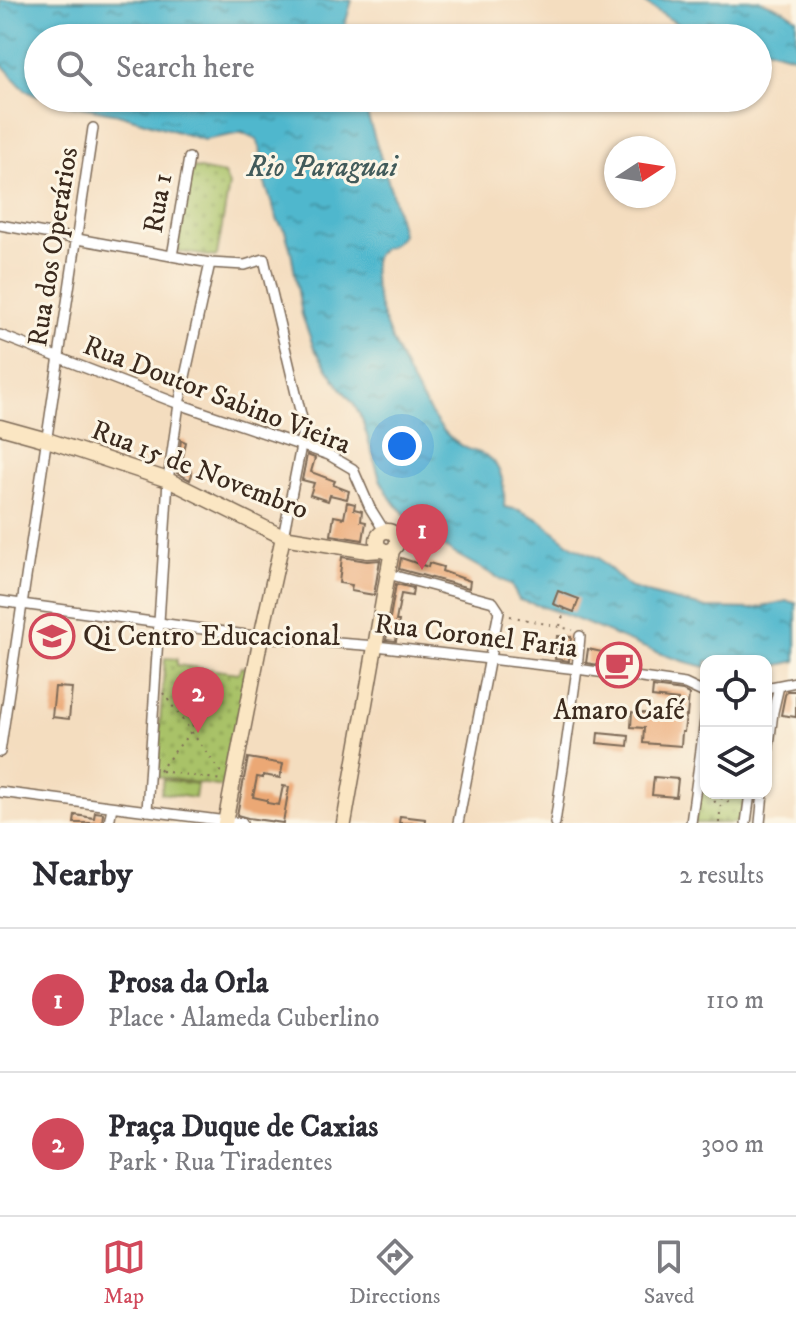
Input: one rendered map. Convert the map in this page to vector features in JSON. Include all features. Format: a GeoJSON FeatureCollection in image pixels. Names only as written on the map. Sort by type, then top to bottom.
{"type":"FeatureCollection","features":[{"type":"Feature","properties":{"kind":"street","name":"Rua dos Operários"},"geometry":{"type":"LineString","coordinates":[[0,752],[93,128]]}},
{"type":"Feature","properties":{"kind":"street","name":"Rua 1"},"geometry":{"type":"LineString","coordinates":[[172,256],[189,158]]}},
{"type":"Feature","properties":{"kind":"street"},"geometry":{"type":"LineString","coordinates":[[0,225],[210,263],[245,265],[264,259],[303,423],[301,446],[225,822]]}},
{"type":"Feature","properties":{"kind":"street"},"geometry":{"type":"LineString","coordinates":[[147,811],[168,480],[179,404],[210,263]]}},
{"type":"Feature","properties":{"kind":"street","name":"Rua Doutor Sabino Vieira"},"geometry":{"type":"LineString","coordinates":[[0,335],[179,404],[329,455],[353,469],[370,508],[385,532]]}},
{"type":"Feature","properties":{"kind":"street","name":"Rua 15 de Novembro"},"geometry":{"type":"LineString","coordinates":[[0,427],[168,480],[283,537],[368,551],[387,550]]}},
{"type":"Feature","properties":{"kind":"street"},"geometry":{"type":"LineString","coordinates":[[344,823],[388,574],[387,550],[378,545],[378,539],[385,532]]}},
{"type":"Feature","properties":{"kind":"street"},"geometry":{"type":"LineString","coordinates":[[388,574],[493,602],[499,611],[458,823]]}},
{"type":"Feature","properties":{"kind":"street","name":"Rua Coronel Faria"},"geometry":{"type":"LineString","coordinates":[[0,601],[261,637],[376,646],[577,669],[685,684],[700,690]]}},
{"type":"Feature","properties":{"kind":"street"},"geometry":{"type":"LineString","coordinates":[[555,823],[580,636]]}},
{"type":"Feature","properties":{"kind":"street"},"geometry":{"type":"LineString","coordinates":[[772,687],[796,682]]}},
{"type":"Feature","properties":{"kind":"street"},"geometry":{"type":"LineString","coordinates":[[772,706],[779,686]]}},
{"type":"Feature","properties":{"kind":"street"},"geometry":{"type":"LineString","coordinates":[[691,823],[704,727]]}},
{"type":"Feature","properties":{"kind":"street"},"geometry":{"type":"LineString","coordinates":[[0,792],[242,823]]}},
{"type":"Feature","properties":{"kind":"street"},"geometry":{"type":"LineString","coordinates":[[746,823],[749,799]]}},
{"type":"Feature","properties":{"kind":"street"},"geometry":{"type":"LineString","coordinates":[[760,823],[762,799]]}},
{"type":"Feature","properties":{"kind":"street"},"geometry":{"type":"LineString","coordinates":[[109,823],[112,807]]}},
{"type":"Feature","properties":{"kind":"path"},"geometry":{"type":"LineString","coordinates":[[559,627],[565,608]]}},
{"type":"Feature","properties":{"kind":"path"},"geometry":{"type":"LineString","coordinates":[[510,616],[578,632],[580,636]]}},
{"type":"Feature","properties":{"kind":"path"},"geometry":{"type":"LineString","coordinates":[[159,770],[227,781],[162,692]]}},
{"type":"Feature","properties":{"kind":"path"},"geometry":{"type":"LineString","coordinates":[[187,693],[198,695],[202,705],[193,714],[183,711],[180,701],[187,693]]}},
{"type":"Feature","properties":{"kind":"path"},"geometry":{"type":"LineString","coordinates":[[168,699],[180,701]]}},
{"type":"Feature","properties":{"kind":"path"},"geometry":{"type":"LineString","coordinates":[[156,775],[192,730],[193,714]]}},
{"type":"Feature","properties":{"kind":"path"},"geometry":{"type":"LineString","coordinates":[[714,799],[721,806]]}},
{"type":"Feature","properties":{"kind":"path"},"geometry":{"type":"LineString","coordinates":[[719,823],[722,799]]}},
{"type":"Feature","properties":{"kind":"path"},"geometry":{"type":"LineString","coordinates":[[721,806],[730,799]]}},
{"type":"Feature","properties":{"kind":"green space"},"geometry":{"type":"Polygon","coordinates":[[[194,168],[224,174],[229,185],[215,257],[177,249],[189,174],[194,168]]]}},
{"type":"Feature","properties":{"kind":"green space"},"geometry":{"type":"Polygon","coordinates":[[[165,658],[177,659],[177,665],[238,673],[241,667],[250,669],[224,787],[156,775],[165,658]]]}},
{"type":"Feature","properties":{"kind":"green space"},"geometry":{"type":"Polygon","coordinates":[[[163,780],[197,784],[195,798],[161,793],[163,780]]]}},
{"type":"Feature","properties":{"kind":"green space"},"geometry":{"type":"Polygon","coordinates":[[[700,781],[700,799],[745,799],[742,823],[695,823],[700,781]]]}},
{"type":"Feature","properties":{"kind":"water"},"geometry":{"type":"Polygon","coordinates":[[[0,0],[352,0],[345,24],[24,24],[24,88],[0,63],[0,0]]]}},
{"type":"Feature","properties":{"kind":"water"},"geometry":{"type":"Polygon","coordinates":[[[640,0],[759,0],[796,18],[796,57],[772,50],[772,24],[678,24],[640,0]]]}},
{"type":"Feature","properties":{"kind":"water","name":"Rio Paraguai"},"geometry":{"type":"Polygon","coordinates":[[[107,112],[366,112],[402,234],[376,256],[374,280],[378,301],[407,373],[442,429],[460,444],[486,455],[497,467],[502,480],[504,507],[540,520],[572,546],[599,558],[629,587],[707,608],[753,609],[787,601],[796,603],[796,661],[772,667],[772,655],[700,655],[700,666],[658,653],[566,615],[519,600],[511,585],[418,529],[391,499],[380,479],[362,419],[314,348],[302,315],[285,231],[278,221],[260,169],[261,152],[257,140],[242,133],[204,140],[107,112]]]}},
{"type":"Feature","properties":{"kind":"building"},"geometry":{"type":"Polygon","coordinates":[[[181,440],[186,442],[181,466],[191,471],[190,480],[177,473],[181,440]]]}},
{"type":"Feature","properties":{"kind":"building"},"geometry":{"type":"Polygon","coordinates":[[[307,455],[315,458],[311,472],[335,481],[333,485],[349,491],[347,499],[330,495],[328,501],[310,495],[314,483],[302,480],[307,455]]]}},
{"type":"Feature","properties":{"kind":"building"},"geometry":{"type":"Polygon","coordinates":[[[347,502],[355,504],[354,509],[362,511],[361,521],[366,522],[363,540],[331,535],[334,516],[344,518],[347,502]]]}},
{"type":"Feature","properties":{"kind":"building"},"geometry":{"type":"Polygon","coordinates":[[[342,557],[380,560],[374,595],[351,591],[352,585],[339,583],[342,557]]]}},
{"type":"Feature","properties":{"kind":"building"},"geometry":{"type":"Polygon","coordinates":[[[401,558],[428,567],[429,563],[443,567],[442,571],[470,581],[469,588],[399,569],[401,558]]]}},
{"type":"Feature","properties":{"kind":"building"},"geometry":{"type":"Polygon","coordinates":[[[396,584],[413,588],[412,596],[401,594],[396,641],[386,640],[396,584]]]}},
{"type":"Feature","properties":{"kind":"building"},"geometry":{"type":"Polygon","coordinates":[[[558,591],[579,599],[574,612],[553,604],[558,591]]]}},
{"type":"Feature","properties":{"kind":"building"},"geometry":{"type":"Polygon","coordinates":[[[557,636],[571,637],[569,661],[555,659],[557,636]]]}},
{"type":"Feature","properties":{"kind":"building"},"geometry":{"type":"Polygon","coordinates":[[[588,649],[602,652],[599,665],[586,663],[588,649]]]}},
{"type":"Feature","properties":{"kind":"building"},"geometry":{"type":"Polygon","coordinates":[[[55,687],[72,688],[69,719],[52,717],[55,687]]]}},
{"type":"Feature","properties":{"kind":"building"},"geometry":{"type":"Polygon","coordinates":[[[653,687],[689,694],[681,746],[643,743],[644,728],[631,727],[632,712],[677,716],[678,700],[652,697],[653,687]]]}},
{"type":"Feature","properties":{"kind":"building"},"geometry":{"type":"Polygon","coordinates":[[[787,691],[796,691],[796,717],[781,715],[787,691]]]}},
{"type":"Feature","properties":{"kind":"building"},"geometry":{"type":"Polygon","coordinates":[[[598,733],[629,736],[628,746],[597,743],[598,733]]]}},
{"type":"Feature","properties":{"kind":"building"},"geometry":{"type":"Polygon","coordinates":[[[248,758],[283,764],[280,778],[257,777],[253,797],[279,805],[283,786],[289,787],[283,823],[237,815],[248,758]]]}},
{"type":"Feature","properties":{"kind":"building"},"geometry":{"type":"Polygon","coordinates":[[[654,777],[678,779],[676,797],[652,795],[654,777]]]}},
{"type":"Feature","properties":{"kind":"building"},"geometry":{"type":"Polygon","coordinates":[[[95,812],[103,813],[102,823],[74,823],[75,815],[94,818],[95,812]]]}},
{"type":"Feature","properties":{"kind":"building"},"geometry":{"type":"Polygon","coordinates":[[[400,816],[425,819],[425,823],[399,823],[400,816]]]}},
{"type":"Feature","properties":{"kind":"place","name":"Prosa da Orla"},"geometry":{"type":"Point","coordinates":[422,570]}},
{"type":"Feature","properties":{"kind":"place","name":"Qi Centro Educacional"},"geometry":{"type":"Point","coordinates":[52,636]}},
{"type":"Feature","properties":{"kind":"place","name":"Amaro Café"},"geometry":{"type":"Point","coordinates":[619,665]}},
{"type":"Feature","properties":{"kind":"place","name":"Praça Duque de Caxias"},"geometry":{"type":"Point","coordinates":[198,733]}}]}
